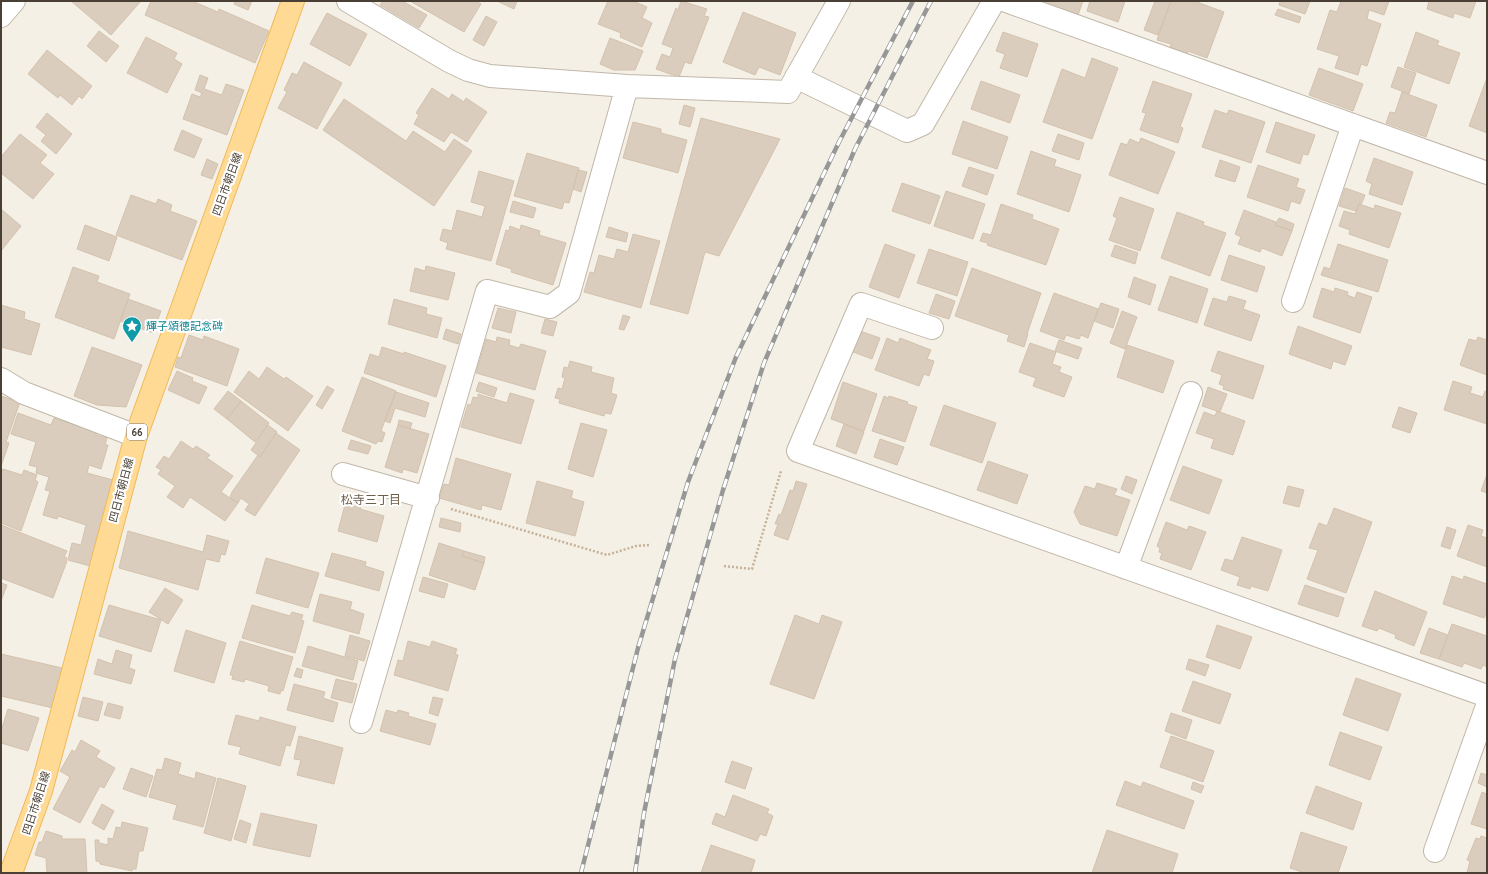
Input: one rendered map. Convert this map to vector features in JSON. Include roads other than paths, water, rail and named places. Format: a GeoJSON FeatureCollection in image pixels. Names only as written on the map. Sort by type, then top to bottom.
{"type":"FeatureCollection","features":[{"type":"Feature","properties":{"kind":"main road","name":"四日市朝日線"},"geometry":{"type":"LineString","coordinates":[[11,873],[41,791],[136,436],[293,1]]}},
{"type":"Feature","properties":{"kind":"street"},"geometry":{"type":"LineString","coordinates":[[1,16],[14,1]]}},
{"type":"Feature","properties":{"kind":"street"},"geometry":{"type":"LineString","coordinates":[[348,1],[449,61],[468,70],[490,76],[627,86],[788,92],[839,1]]}},
{"type":"Feature","properties":{"kind":"street"},"geometry":{"type":"LineString","coordinates":[[796,77],[907,131],[923,124],[994,1]]}},
{"type":"Feature","properties":{"kind":"street"},"geometry":{"type":"LineString","coordinates":[[1006,1],[1487,173]]}},
{"type":"Feature","properties":{"kind":"street"},"geometry":{"type":"LineString","coordinates":[[361,722],[487,291],[550,307],[569,293],[627,86]]}},
{"type":"Feature","properties":{"kind":"street"},"geometry":{"type":"LineString","coordinates":[[1293,301],[1353,125]]}},
{"type":"Feature","properties":{"kind":"street"},"geometry":{"type":"LineString","coordinates":[[932,328],[861,304],[798,451],[1487,696]]}},
{"type":"Feature","properties":{"kind":"street"},"geometry":{"type":"LineString","coordinates":[[1,379],[24,393],[136,436]]}},
{"type":"Feature","properties":{"kind":"street"},"geometry":{"type":"LineString","coordinates":[[1126,568],[1191,393]]}},
{"type":"Feature","properties":{"kind":"street"},"geometry":{"type":"LineString","coordinates":[[343,474],[427,500]]}},
{"type":"Feature","properties":{"kind":"street"},"geometry":{"type":"LineString","coordinates":[[1435,851],[1487,706]]}},
{"type":"Feature","properties":{"kind":"railway"},"geometry":{"type":"LineString","coordinates":[[581,873],[638,648],[688,482],[736,357],[839,142],[913,1]]}},
{"type":"Feature","properties":{"kind":"railway"},"geometry":{"type":"LineString","coordinates":[[635,873],[644,813],[675,659],[723,490],[764,363],[855,149],[931,1]]}},
{"type":"Feature","properties":{"kind":"place","name":"輝子頌徳記念碑"},"geometry":{"type":"Point","coordinates":[132,343]}},
{"type":"Feature","properties":{"kind":"district","name":"松寺三丁目"},"geometry":{"type":"Point","coordinates":[371,499]}}]}
